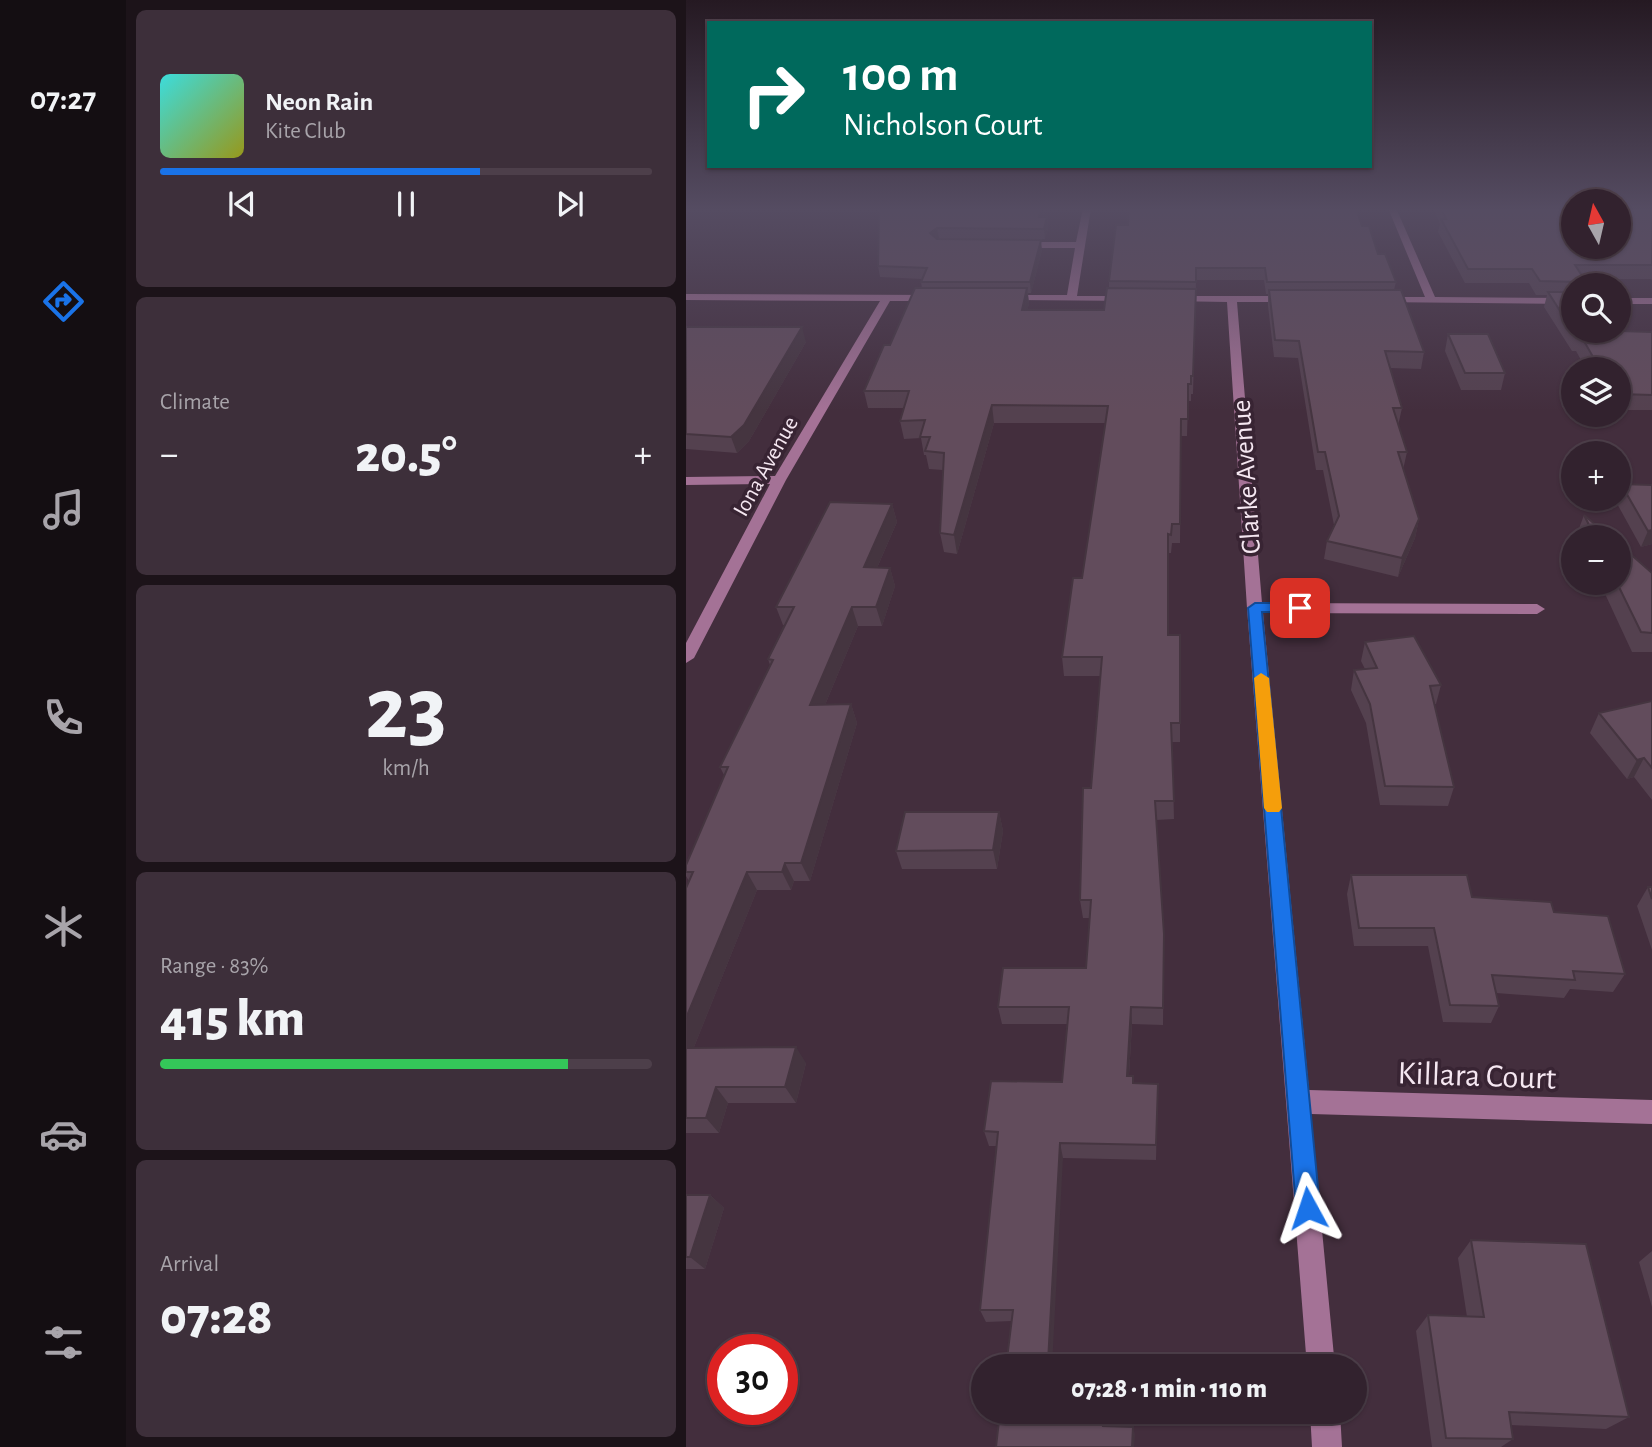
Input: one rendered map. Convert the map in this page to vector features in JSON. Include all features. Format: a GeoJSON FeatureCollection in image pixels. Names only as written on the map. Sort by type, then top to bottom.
{"type":"FeatureCollection","features":[{"type":"Feature","properties":{"kind":"street"},"geometry":{"type":"LineString","coordinates":[[1071,299],[1075,276]]}},
{"type":"Feature","properties":{"kind":"street"},"geometry":{"type":"LineString","coordinates":[[1421,276],[1431,300]]}},
{"type":"Feature","properties":{"kind":"street"},"geometry":{"type":"LineString","coordinates":[[686,297],[940,298]]}},
{"type":"Feature","properties":{"kind":"street","name":"Iona Avenue"},"geometry":{"type":"LineString","coordinates":[[686,658],[779,480],[887,298]]}},
{"type":"Feature","properties":{"kind":"street"},"geometry":{"type":"LineString","coordinates":[[992,298],[1138,299]]}},
{"type":"Feature","properties":{"kind":"street"},"geometry":{"type":"LineString","coordinates":[[1165,299],[1299,299]]}},
{"type":"Feature","properties":{"kind":"street","name":"Clarke Avenue"},"geometry":{"type":"LineString","coordinates":[[1232,299],[1255,608],[1320,1354]]}},
{"type":"Feature","properties":{"kind":"street"},"geometry":{"type":"LineString","coordinates":[[1365,300],[1561,301]]}},
{"type":"Feature","properties":{"kind":"street"},"geometry":{"type":"LineString","coordinates":[[1631,301],[1652,301]]}},
{"type":"Feature","properties":{"kind":"street"},"geometry":{"type":"LineString","coordinates":[[686,481],[779,480]]}},
{"type":"Feature","properties":{"kind":"street"},"geometry":{"type":"LineString","coordinates":[[1255,608],[1537,609]]}},
{"type":"Feature","properties":{"kind":"street","name":"Killara Court"},"geometry":{"type":"LineString","coordinates":[[1300,1102],[1652,1112]]}},
{"type":"Feature","properties":{"kind":"street"},"geometry":{"type":"LineString","coordinates":[[1326,1424],[1327,1447]]}},
{"type":"Feature","properties":{"kind":"building"},"geometry":{"type":"Polygon","coordinates":[[[924,276],[1032,276],[1030,282],[921,282],[924,276]]]}},
{"type":"Feature","properties":{"kind":"building"},"geometry":{"type":"Polygon","coordinates":[[[1110,276],[1196,276],[1196,282],[1109,281],[1110,276]]]}},
{"type":"Feature","properties":{"kind":"building"},"geometry":{"type":"Polygon","coordinates":[[[1266,276],[1393,276],[1396,282],[1267,282],[1266,276]]]}},
{"type":"Feature","properties":{"kind":"building"},"geometry":{"type":"Polygon","coordinates":[[[1536,276],[1561,276],[1561,282],[1540,281],[1536,276]]]}},
{"type":"Feature","properties":{"kind":"building"},"geometry":{"type":"Polygon","coordinates":[[[915,288],[1027,288],[1022,310],[1104,310],[1107,288],[1196,289],[1193,376],[1191,384],[1188,384],[1188,419],[1181,419],[1180,524],[1172,524],[1171,535],[1168,534],[1168,635],[1180,635],[1180,723],[1171,723],[1174,801],[1155,801],[1164,934],[1163,1008],[1131,1007],[1127,1076],[1133,1076],[1133,1083],[1158,1084],[1156,1145],[1060,1143],[1048,1354],[1008,1354],[1013,1310],[980,1310],[998,1132],[984,1131],[991,1081],[1062,1082],[1069,1007],[998,1007],[1003,968],[1086,968],[1091,900],[1080,900],[1083,788],[1091,788],[1102,657],[1062,657],[1073,578],[1082,578],[1108,406],[992,405],[954,535],[940,533],[944,453],[925,451],[930,437],[920,437],[925,420],[900,421],[909,391],[864,391],[884,345],[890,345],[915,288]]]}},
{"type":"Feature","properties":{"kind":"building"},"geometry":{"type":"Polygon","coordinates":[[[1269,290],[1401,290],[1424,352],[1385,351],[1402,408],[1393,408],[1407,452],[1398,452],[1419,519],[1402,558],[1327,541],[1339,516],[1325,452],[1318,452],[1299,341],[1275,340],[1269,290]]]}},
{"type":"Feature","properties":{"kind":"building"},"geometry":{"type":"Polygon","coordinates":[[[1548,292],[1561,292],[1561,312],[1548,292]]]}},
{"type":"Feature","properties":{"kind":"building"},"geometry":{"type":"Polygon","coordinates":[[[686,327],[802,327],[744,425],[731,437],[686,434],[686,327]]]}},
{"type":"Feature","properties":{"kind":"building"},"geometry":{"type":"Polygon","coordinates":[[[1631,331],[1652,332],[1652,395],[1631,394],[1631,357],[1593,357],[1585,343],[1631,343],[1631,331]]]}},
{"type":"Feature","properties":{"kind":"building"},"geometry":{"type":"Polygon","coordinates":[[[1448,334],[1488,334],[1505,373],[1465,373],[1448,334]]]}},
{"type":"Feature","properties":{"kind":"building"},"geometry":{"type":"Polygon","coordinates":[[[1631,484],[1652,485],[1652,530],[1648,531],[1631,501],[1631,484]]]}},
{"type":"Feature","properties":{"kind":"building"},"geometry":{"type":"Polygon","coordinates":[[[830,502],[892,504],[864,567],[890,568],[876,607],[852,607],[810,705],[851,704],[801,863],[785,863],[782,872],[747,872],[686,1018],[686,888],[693,872],[686,872],[686,865],[728,767],[720,767],[773,660],[768,659],[794,607],[776,607],[830,502]]]}},
{"type":"Feature","properties":{"kind":"building"},"geometry":{"type":"Polygon","coordinates":[[[1584,515],[1596,525],[1589,525],[1584,515]]]}},
{"type":"Feature","properties":{"kind":"building"},"geometry":{"type":"Polygon","coordinates":[[[1631,555],[1652,573],[1652,633],[1641,632],[1623,595],[1631,595],[1631,555]]]}},
{"type":"Feature","properties":{"kind":"building"},"geometry":{"type":"Polygon","coordinates":[[[1414,636],[1441,685],[1430,686],[1454,787],[1385,786],[1370,704],[1354,670],[1377,668],[1365,642],[1414,636]]]}},
{"type":"Feature","properties":{"kind":"building"},"geometry":{"type":"Polygon","coordinates":[[[1652,701],[1652,768],[1644,758],[1637,760],[1599,713],[1652,701]]]}},
{"type":"Feature","properties":{"kind":"building"},"geometry":{"type":"Polygon","coordinates":[[[905,812],[999,812],[993,850],[896,851],[905,812]]]}},
{"type":"Feature","properties":{"kind":"building"},"geometry":{"type":"Polygon","coordinates":[[[1351,875],[1467,875],[1472,897],[1551,902],[1554,912],[1608,916],[1625,974],[1573,971],[1575,980],[1492,975],[1499,1006],[1450,1005],[1434,928],[1359,928],[1351,875]]]}},
{"type":"Feature","properties":{"kind":"building"},"geometry":{"type":"Polygon","coordinates":[[[796,1047],[785,1087],[716,1087],[706,1118],[686,1118],[686,1048],[796,1047]]]}},
{"type":"Feature","properties":{"kind":"building"},"geometry":{"type":"Polygon","coordinates":[[[686,1195],[710,1195],[690,1257],[686,1257],[686,1195]]]}},
{"type":"Feature","properties":{"kind":"building"},"geometry":{"type":"Polygon","coordinates":[[[1471,1240],[1586,1244],[1629,1417],[1509,1412],[1513,1439],[1446,1438],[1428,1315],[1484,1317],[1471,1240]]]}},
{"type":"Feature","properties":{"kind":"building"},"geometry":{"type":"Polygon","coordinates":[[[999,1424],[1103,1424],[1133,1427],[1132,1447],[996,1447],[999,1424]]]}},
{"type":"Feature","properties":{"kind":"slow traffic"},"geometry":{"type":"LineString","coordinates":[[1261,678],[1273,808]]}},
{"type":"Feature","properties":{"kind":"route"},"geometry":{"type":"LineString","coordinates":[[1300,608],[1255,608],[1308,1208]]}}]}
